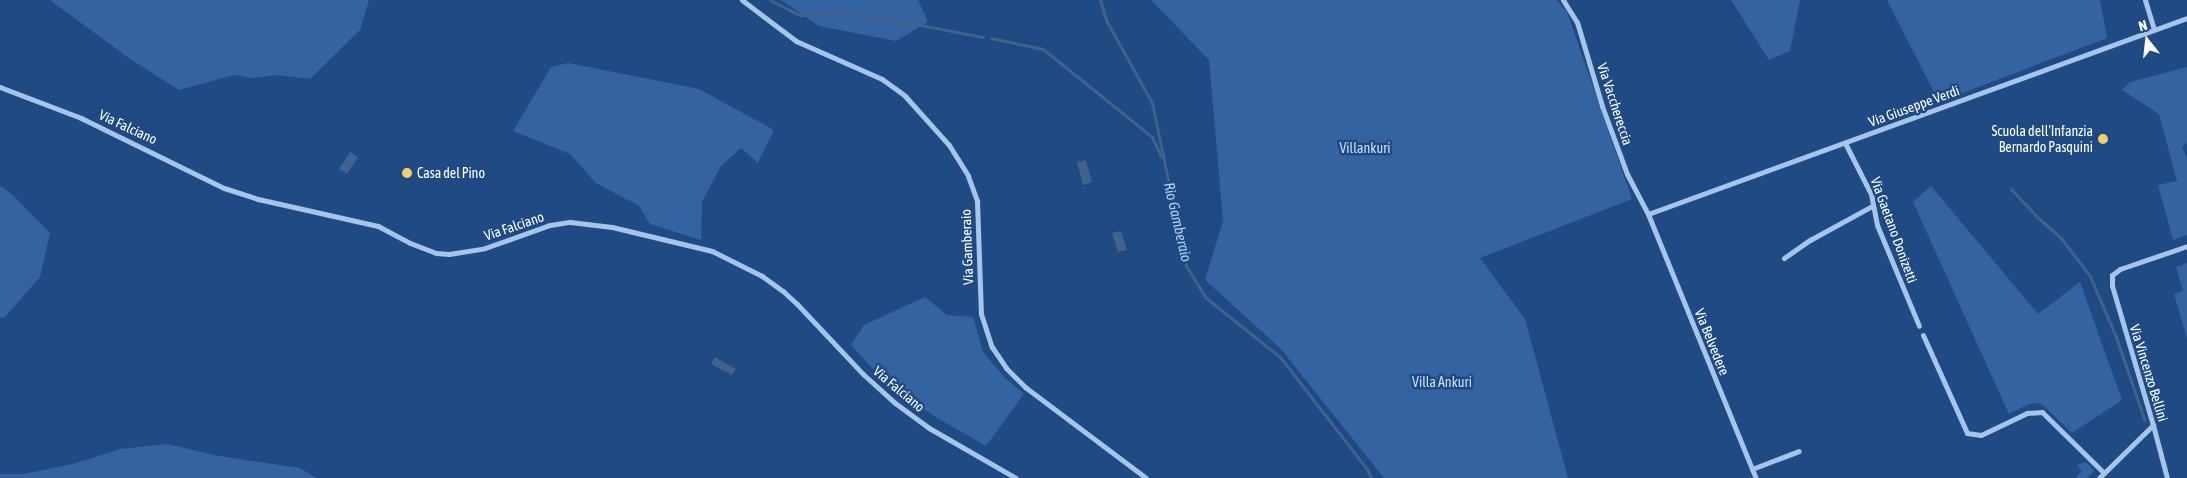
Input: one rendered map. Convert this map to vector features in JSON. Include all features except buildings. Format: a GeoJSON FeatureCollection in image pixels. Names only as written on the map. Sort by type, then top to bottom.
{"type":"FeatureCollection","features":[{"type":"Feature","properties":{"kind":"street","name":"Via Gamberaio"},"geometry":{"type":"LineString","coordinates":[[742,0],[796,41],[882,79],[905,96],[949,145],[968,176],[977,201],[981,314],[992,347],[1006,368],[1025,387],[1146,478]]}},
{"type":"Feature","properties":{"kind":"street","name":"Via Vacchereccia"},"geometry":{"type":"LineString","coordinates":[[1563,0],[1577,22],[1602,106],[1618,150],[1627,174],[1648,214]]}},
{"type":"Feature","properties":{"kind":"street"},"geometry":{"type":"LineString","coordinates":[[2145,0],[2154,30]]}},
{"type":"Feature","properties":{"kind":"street","name":"Via Giuseppe Verdi"},"geometry":{"type":"LineString","coordinates":[[1648,214],[2187,18]]}},
{"type":"Feature","properties":{"kind":"street","name":"Via Falciano"},"geometry":{"type":"LineString","coordinates":[[0,87],[81,118],[224,188],[258,199],[347,217],[378,226],[436,253],[449,254],[477,249],[550,224],[570,222],[612,227],[712,251],[762,276],[783,291],[798,304],[863,374],[895,403],[936,432],[1016,478]]}},
{"type":"Feature","properties":{"kind":"street","name":"Via Gaetano Donizetti"},"geometry":{"type":"LineString","coordinates":[[1845,143],[1871,194],[1877,225],[1919,326]]}},
{"type":"Feature","properties":{"kind":"street"},"geometry":{"type":"LineString","coordinates":[[1784,258],[1810,240],[1872,206]]}},
{"type":"Feature","properties":{"kind":"street","name":"Via Belvedere"},"geometry":{"type":"LineString","coordinates":[[1648,214],[1756,478]]}},
{"type":"Feature","properties":{"kind":"street","name":"Via Vincenzo Bellini"},"geometry":{"type":"LineString","coordinates":[[2167,478],[2112,286],[2112,275],[2120,269],[2187,246]]}},
{"type":"Feature","properties":{"kind":"street"},"geometry":{"type":"LineString","coordinates":[[1923,335],[1967,433],[1981,435],[2027,413],[2042,412],[2104,473]]}},
{"type":"Feature","properties":{"kind":"street"},"geometry":{"type":"LineString","coordinates":[[2099,478],[2153,425]]}},
{"type":"Feature","properties":{"kind":"street"},"geometry":{"type":"LineString","coordinates":[[1752,469],[1799,451]]}},
{"type":"Feature","properties":{"kind":"green space"},"geometry":{"type":"Polygon","coordinates":[[[50,0],[369,0],[360,30],[310,79],[278,75],[253,78],[234,75],[179,90],[130,59],[50,0]]]}},
{"type":"Feature","properties":{"kind":"green space"},"geometry":{"type":"Polygon","coordinates":[[[781,0],[918,0],[928,22],[896,41],[819,26],[781,0]]]}},
{"type":"Feature","properties":{"kind":"green space","name":"Villankuri"},"geometry":{"type":"Polygon","coordinates":[[[1151,0],[1556,0],[1567,12],[1632,199],[1480,258],[1525,319],[1568,478],[1384,478],[1281,349],[1205,280],[1223,221],[1209,60],[1151,0]]]}},
{"type":"Feature","properties":{"kind":"green space"},"geometry":{"type":"Polygon","coordinates":[[[1731,0],[1800,0],[1790,51],[1769,60],[1731,0]]]}},
{"type":"Feature","properties":{"kind":"green space"},"geometry":{"type":"Polygon","coordinates":[[[1887,0],[2100,0],[2107,38],[1939,102],[1887,0]]]}},
{"type":"Feature","properties":{"kind":"green space"},"geometry":{"type":"Polygon","coordinates":[[[568,63],[699,89],[774,130],[758,163],[741,148],[721,166],[702,202],[701,240],[650,224],[639,206],[596,183],[570,154],[513,131],[551,67],[568,63]]]}},
{"type":"Feature","properties":{"kind":"green space"},"geometry":{"type":"Polygon","coordinates":[[[2187,67],[2187,143],[2182,146],[2187,159],[2187,235],[2173,240],[2158,185],[2177,181],[2159,114],[2122,90],[2130,82],[2187,67]]]}},
{"type":"Feature","properties":{"kind":"green space"},"geometry":{"type":"Polygon","coordinates":[[[0,186],[13,195],[50,233],[40,277],[5,317],[0,318],[0,186]]]}},
{"type":"Feature","properties":{"kind":"green space"},"geometry":{"type":"Polygon","coordinates":[[[1931,186],[2038,314],[2080,282],[2122,400],[2072,433],[2044,406],[2038,403],[2029,404],[2009,414],[1913,202],[1931,186]]]}},
{"type":"Feature","properties":{"kind":"green space"},"geometry":{"type":"Polygon","coordinates":[[[2187,263],[2187,338],[2174,294],[2183,291],[2176,267],[2187,263]]]}},
{"type":"Feature","properties":{"kind":"green space"},"geometry":{"type":"Polygon","coordinates":[[[925,297],[947,315],[973,317],[983,352],[1005,378],[1024,394],[986,446],[934,416],[885,382],[851,345],[864,325],[925,297]]]}},
{"type":"Feature","properties":{"kind":"green space"},"geometry":{"type":"Polygon","coordinates":[[[168,444],[213,455],[300,468],[316,478],[0,478],[0,474],[23,474],[73,464],[120,449],[168,444]]]}},
{"type":"Feature","properties":{"kind":"green space"},"geometry":{"type":"Polygon","coordinates":[[[2086,462],[2094,471],[2087,478],[2076,477],[2082,471],[2077,465],[2086,462]]]}},
{"type":"Feature","properties":{"kind":"shaded area"},"geometry":{"type":"Polygon","coordinates":[[[350,152],[358,157],[347,174],[339,169],[350,152]]]}},
{"type":"Feature","properties":{"kind":"shaded area"},"geometry":{"type":"Polygon","coordinates":[[[1086,160],[1092,182],[1083,185],[1077,162],[1086,160]]]}},
{"type":"Feature","properties":{"kind":"shaded area"},"geometry":{"type":"Polygon","coordinates":[[[1121,231],[1127,250],[1118,252],[1112,233],[1121,231]]]}},
{"type":"Feature","properties":{"kind":"shaded area"},"geometry":{"type":"Polygon","coordinates":[[[715,357],[736,369],[732,375],[711,364],[715,357]]]}},
{"type":"Feature","properties":{"kind":"waterway"},"geometry":{"type":"LineString","coordinates":[[770,0],[800,15],[843,13],[905,22],[983,37]]}},
{"type":"Feature","properties":{"kind":"waterway","name":"Rio Gamberaio"},"geometry":{"type":"LineString","coordinates":[[1100,0],[1106,20],[1152,103],[1186,266],[1205,297],[1280,357],[1367,469],[1371,478]]}},
{"type":"Feature","properties":{"kind":"waterway"},"geometry":{"type":"LineString","coordinates":[[991,38],[1043,49],[1152,137],[1161,156]]}},
{"type":"Feature","properties":{"kind":"waterway"},"geometry":{"type":"LineString","coordinates":[[2011,189],[2037,217],[2061,238],[2090,276],[2116,337],[2144,419]]}},
{"type":"Feature","properties":{"kind":"place","name":"Scuola dell'Infanzia Bernardo Pasquini"},"geometry":{"type":"Point","coordinates":[2103,139]}},
{"type":"Feature","properties":{"kind":"place","name":"Casa del Pino"},"geometry":{"type":"Point","coordinates":[407,173]}},
{"type":"Feature","properties":{"kind":"park label","name":"Villa Ankuri"},"geometry":{"type":"Point","coordinates":[1442,382]}}]}
